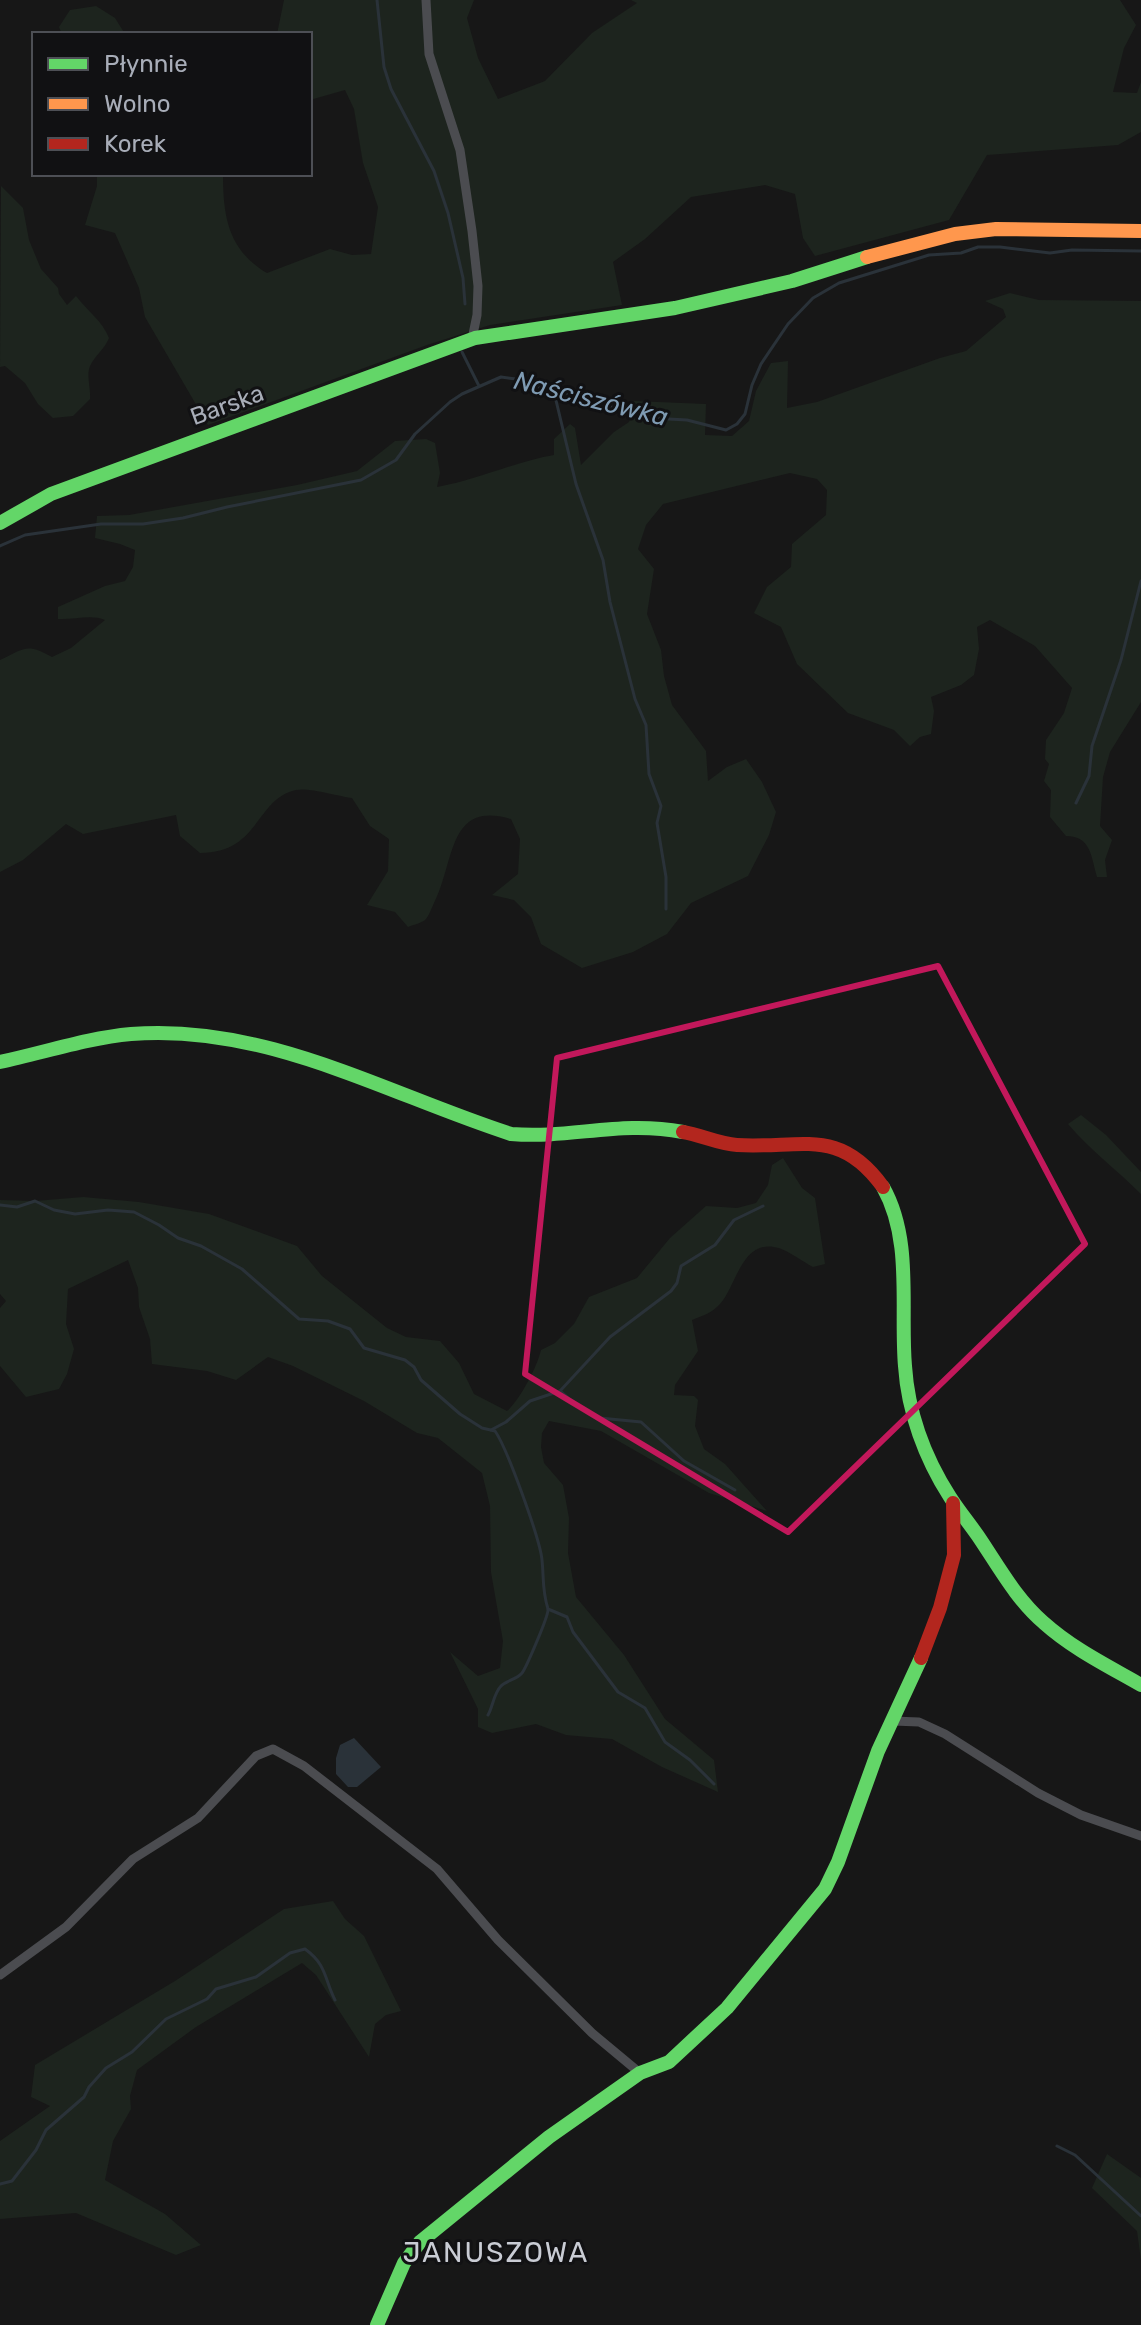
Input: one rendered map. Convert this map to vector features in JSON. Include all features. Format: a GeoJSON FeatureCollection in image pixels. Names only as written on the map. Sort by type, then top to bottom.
{"type":"FeatureCollection","features":[{"type":"Feature","properties":{"kind":"street"},"geometry":{"type":"LineString","coordinates":[[426,0],[429,54],[460,150],[472,231],[478,286],[473,339]]}},
{"type":"Feature","properties":{"kind":"street","name":"Barska"},"geometry":{"type":"LineString","coordinates":[[0,523],[60,491],[473,339],[675,308],[792,281],[903,246],[955,234],[996,229],[1141,231]]}},
{"type":"Feature","properties":{"kind":"street"},"geometry":{"type":"LineString","coordinates":[[0,1062],[133,1034],[207,1034],[261,1043],[511,1134],[531,1137],[602,1127],[641,1126],[703,1136],[734,1145],[839,1149],[874,1171],[894,1210],[901,1268],[907,1392],[926,1447],[953,1503],[966,1516],[1009,1586],[1031,1611],[1074,1648],[1141,1685]]}},
{"type":"Feature","properties":{"kind":"street"},"geometry":{"type":"LineString","coordinates":[[377,2325],[404,2263],[420,2242],[538,2146],[640,2073],[669,2062],[727,2008],[825,1889],[838,1862],[878,1751],[915,1675],[940,1608],[954,1555],[953,1503]]}},
{"type":"Feature","properties":{"kind":"street"},"geometry":{"type":"LineString","coordinates":[[893,1721],[919,1722],[945,1734],[1038,1793],[1081,1815],[1141,1836]]}},
{"type":"Feature","properties":{"kind":"street"},"geometry":{"type":"LineString","coordinates":[[0,1975],[66,1927],[133,1859],[198,1818],[256,1756],[273,1749],[304,1766],[437,1869],[498,1940],[592,2033],[640,2073]]}},
{"type":"Feature","properties":{"kind":"highlighted area"},"geometry":{"type":"Polygon","coordinates":[[[938,966],[1085,1244],[788,1532],[525,1374],[557,1058],[938,966]]]}},
{"type":"Feature","properties":{"kind":"shaded area"},"geometry":{"type":"Polygon","coordinates":[[[284,0],[474,0],[467,18],[478,58],[498,99],[545,81],[592,33],[637,3],[631,0],[1120,0],[1136,25],[1124,48],[1113,92],[1137,93],[1141,82],[1141,132],[1118,145],[987,155],[949,220],[815,256],[803,238],[795,194],[765,185],[691,197],[645,239],[613,262],[622,305],[490,325],[208,425],[145,317],[139,288],[115,233],[85,225],[97,176],[223,176],[224,204],[230,231],[244,254],[267,273],[330,249],[352,255],[371,254],[378,207],[363,163],[354,109],[345,90],[312,99],[312,32],[277,32],[284,0]]]}},
{"type":"Feature","properties":{"kind":"shaded area"},"geometry":{"type":"Polygon","coordinates":[[[96,6],[115,18],[124,32],[61,32],[59,27],[70,10],[96,6]]]}},
{"type":"Feature","properties":{"kind":"shaded area"},"geometry":{"type":"Polygon","coordinates":[[[1,186],[23,208],[29,240],[41,269],[58,288],[67,305],[76,296],[109,338],[90,366],[90,399],[73,416],[53,418],[38,404],[25,383],[5,366],[0,367],[1,186]]]}},
{"type":"Feature","properties":{"kind":"shaded area"},"geometry":{"type":"Polygon","coordinates":[[[1010,293],[1039,300],[1141,301],[1141,702],[1110,752],[1103,777],[1100,826],[1112,840],[1105,860],[1107,877],[1097,877],[1085,843],[1066,836],[1050,817],[1051,790],[1044,781],[1049,764],[1045,759],[1046,740],[1064,713],[1072,688],[1035,646],[990,620],[977,627],[979,649],[974,675],[961,685],[931,697],[934,711],[931,734],[920,737],[910,746],[894,730],[848,713],[797,664],[781,627],[754,613],[767,587],[791,567],[792,544],[826,515],[827,490],[817,479],[790,473],[663,504],[646,525],[638,549],[654,569],[647,614],[661,650],[672,705],[706,751],[708,781],[727,767],[746,759],[762,782],[776,812],[769,835],[748,876],[691,903],[667,934],[633,952],[582,968],[541,944],[531,917],[514,900],[492,895],[518,874],[520,839],[511,819],[490,816],[475,818],[464,827],[456,839],[428,916],[424,921],[408,927],[395,912],[367,905],[388,871],[389,839],[370,826],[352,798],[308,790],[283,795],[246,835],[220,851],[200,853],[180,836],[176,815],[83,834],[66,824],[23,860],[0,872],[0,660],[30,648],[52,657],[71,648],[105,620],[88,617],[58,619],[58,607],[105,586],[125,581],[133,567],[135,550],[95,538],[97,516],[129,515],[357,471],[395,441],[426,439],[435,443],[440,473],[437,487],[554,455],[554,439],[570,424],[575,428],[581,465],[614,432],[629,422],[634,401],[706,404],[705,435],[732,436],[749,421],[756,391],[771,363],[788,361],[787,408],[817,402],[966,351],[1006,317],[1003,309],[985,301],[1010,293]]]}},
{"type":"Feature","properties":{"kind":"shaded area"},"geometry":{"type":"Polygon","coordinates":[[[1081,1115],[1106,1135],[1141,1172],[1141,1194],[1068,1124],[1081,1115]]]}},
{"type":"Feature","properties":{"kind":"shaded area"},"geometry":{"type":"Polygon","coordinates":[[[783,1158],[802,1188],[815,1198],[825,1264],[813,1267],[779,1248],[767,1246],[757,1249],[742,1265],[720,1304],[692,1320],[698,1351],[675,1385],[674,1395],[694,1396],[698,1400],[695,1426],[704,1449],[725,1464],[767,1511],[709,1493],[601,1431],[549,1421],[542,1433],[544,1463],[563,1485],[569,1518],[568,1553],[576,1597],[624,1655],[665,1719],[714,1760],[718,1792],[662,1767],[612,1739],[566,1735],[536,1724],[492,1733],[478,1727],[478,1709],[450,1652],[478,1676],[500,1668],[503,1641],[491,1572],[490,1506],[482,1473],[438,1438],[417,1433],[364,1401],[268,1357],[236,1380],[207,1371],[152,1364],[150,1339],[128,1260],[68,1289],[66,1324],[74,1349],[59,1389],[26,1397],[0,1366],[0,1308],[6,1301],[0,1294],[0,1200],[83,1197],[139,1202],[209,1214],[297,1246],[322,1276],[387,1328],[406,1337],[440,1341],[459,1363],[474,1394],[507,1411],[527,1383],[541,1350],[555,1343],[574,1324],[589,1297],[637,1278],[670,1238],[706,1206],[737,1208],[756,1203],[768,1185],[772,1165],[783,1158]]]}},
{"type":"Feature","properties":{"kind":"shaded area"},"geometry":{"type":"Polygon","coordinates":[[[354,1738],[381,1767],[357,1787],[348,1787],[336,1774],[336,1758],[340,1745],[354,1738]]]}},
{"type":"Feature","properties":{"kind":"shaded area"},"geometry":{"type":"Polygon","coordinates":[[[333,1901],[345,1919],[364,1936],[401,2011],[386,2015],[375,2024],[369,2057],[316,1975],[302,1963],[196,2027],[137,2070],[130,2096],[131,2109],[113,2141],[105,2180],[165,2214],[201,2245],[176,2255],[76,2213],[0,2219],[0,2141],[50,2106],[31,2097],[35,2065],[175,1981],[284,1909],[333,1901]]]}},
{"type":"Feature","properties":{"kind":"shaded area"},"geometry":{"type":"Polygon","coordinates":[[[1107,2154],[1141,2178],[1141,2260],[1137,2231],[1092,2188],[1107,2154]]]}},
{"type":"Feature","properties":{"kind":"waterway"},"geometry":{"type":"LineString","coordinates":[[377,0],[384,67],[391,89],[434,171],[448,213],[463,278],[465,304]]}},
{"type":"Feature","properties":{"kind":"waterway","name":"Naściszówka"},"geometry":{"type":"LineString","coordinates":[[0,546],[25,535],[101,524],[143,524],[183,518],[361,480],[396,460],[415,434],[450,402],[501,377],[554,392],[577,394],[598,406],[622,408],[650,418],[687,420],[726,430],[737,424],[745,414],[761,364],[788,324],[813,298],[839,283],[929,255],[961,253],[978,247],[1050,253],[1072,250],[1141,251]]}},
{"type":"Feature","properties":{"kind":"waterway"},"geometry":{"type":"LineString","coordinates":[[462,352],[479,386]]}},
{"type":"Feature","properties":{"kind":"waterway"},"geometry":{"type":"LineString","coordinates":[[554,392],[576,484],[603,560],[610,602],[635,699],[646,725],[649,774],[661,806],[657,823],[666,877],[666,909]]}},
{"type":"Feature","properties":{"kind":"waterway"},"geometry":{"type":"LineString","coordinates":[[1076,803],[1089,776],[1092,746],[1121,660],[1141,581]]}},
{"type":"Feature","properties":{"kind":"waterway"},"geometry":{"type":"LineString","coordinates":[[0,1205],[17,1207],[35,1201],[54,1210],[75,1214],[108,1210],[134,1212],[178,1238],[201,1246],[242,1269],[299,1319],[328,1321],[350,1329],[364,1348],[405,1360],[414,1367],[421,1380],[460,1414],[482,1428],[495,1431],[515,1474],[536,1533],[548,1609],[567,1617],[573,1632],[618,1692],[645,1708],[665,1742],[690,1760],[714,1784]]}},
{"type":"Feature","properties":{"kind":"waterway"},"geometry":{"type":"LineString","coordinates":[[491,1430],[506,1422],[530,1401],[560,1391],[610,1337],[671,1291],[677,1283],[681,1266],[715,1245],[734,1220],[763,1206]]}},
{"type":"Feature","properties":{"kind":"waterway"},"geometry":{"type":"LineString","coordinates":[[560,1391],[600,1418],[641,1422],[684,1461],[735,1490]]}},
{"type":"Feature","properties":{"kind":"waterway"},"geometry":{"type":"LineString","coordinates":[[488,1715],[499,1689],[524,1669],[548,1609]]}},
{"type":"Feature","properties":{"kind":"waterway"},"geometry":{"type":"LineString","coordinates":[[0,2184],[12,2181],[36,2150],[46,2130],[84,2097],[106,2068],[132,2052],[166,2019],[207,1999],[216,1989],[256,1977],[290,1953],[305,1949],[321,1966],[335,2000]]}},
{"type":"Feature","properties":{"kind":"waterway"},"geometry":{"type":"LineString","coordinates":[[1057,2146],[1075,2155],[1141,2216]]}},
{"type":"Feature","properties":{"kind":"traffic: fast"},"geometry":{"type":"LineString","coordinates":[[0,523],[51,494],[475,338],[675,308],[792,281],[867,257]]}},
{"type":"Feature","properties":{"kind":"traffic: fast"},"geometry":{"type":"LineString","coordinates":[[0,1062],[115,1036],[181,1033],[229,1039],[277,1050],[511,1134],[638,1128],[683,1132]]}},
{"type":"Feature","properties":{"kind":"traffic: fast"},"geometry":{"type":"LineString","coordinates":[[883,1187],[892,1208],[902,1252],[905,1366],[910,1400],[919,1434],[933,1467],[1008,1582],[1034,1614],[1079,1649],[1141,1685]]}},
{"type":"Feature","properties":{"kind":"traffic: fast"},"geometry":{"type":"LineString","coordinates":[[377,2325],[404,2263],[420,2242],[549,2137],[640,2073],[669,2062],[727,2008],[825,1889],[838,1862],[878,1751],[921,1658]]}},
{"type":"Feature","properties":{"kind":"traffic: slow"},"geometry":{"type":"LineString","coordinates":[[867,257],[955,234],[996,229],[1141,231]]}},
{"type":"Feature","properties":{"kind":"traffic: jam"},"geometry":{"type":"LineString","coordinates":[[683,1132],[737,1145],[800,1144],[834,1148],[851,1155],[883,1187]]}},
{"type":"Feature","properties":{"kind":"traffic: jam"},"geometry":{"type":"LineString","coordinates":[[921,1658],[940,1608],[954,1555],[953,1503]]}},
{"type":"Feature","properties":{"kind":"district","name":"JANUSZOWA"},"geometry":{"type":"Point","coordinates":[496,2252]}}]}
